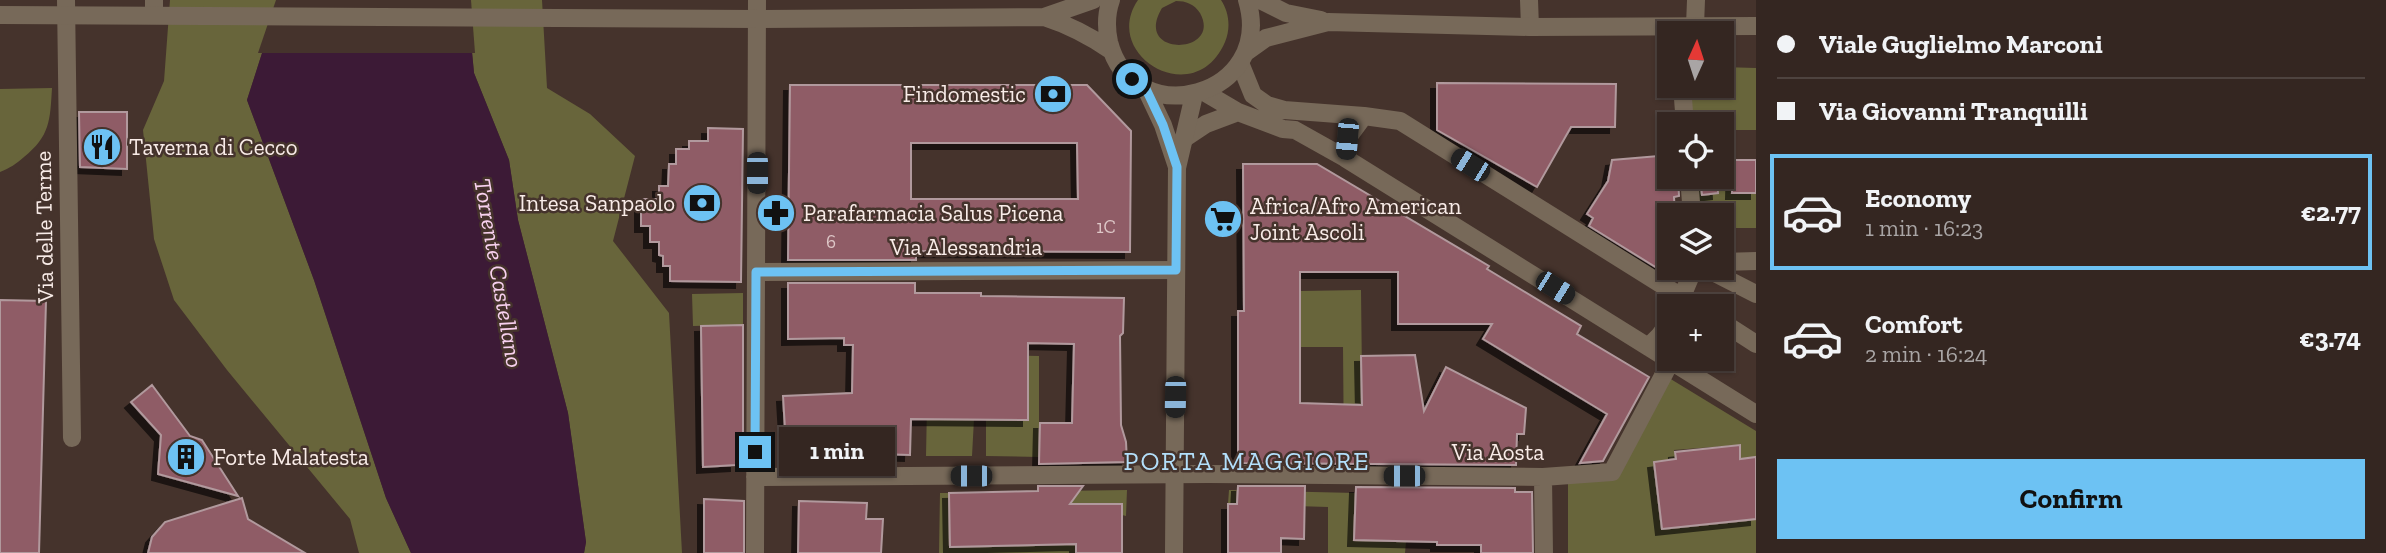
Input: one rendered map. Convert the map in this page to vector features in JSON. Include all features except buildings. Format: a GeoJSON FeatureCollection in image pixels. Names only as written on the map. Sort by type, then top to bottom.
{"type":"FeatureCollection","features":[{"type":"Feature","properties":{"kind":"street"},"geometry":{"type":"LineString","coordinates":[[755,553],[757,0]]}},
{"type":"Feature","properties":{"kind":"street"},"geometry":{"type":"LineString","coordinates":[[0,15],[66,8],[154,8],[178,16],[758,19],[1044,17],[1093,0]]}},
{"type":"Feature","properties":{"kind":"street"},"geometry":{"type":"LineString","coordinates":[[1111,0],[1107,9],[1106,31],[1120,66],[1146,89],[1178,96],[1199,93],[1225,80],[1243,58],[1266,38],[1328,22]]}},
{"type":"Feature","properties":{"kind":"street"},"geometry":{"type":"LineString","coordinates":[[1247,0],[1251,13],[1251,34],[1243,58],[1253,96],[1267,105],[1284,110],[1400,121],[1671,294]]}},
{"type":"Feature","properties":{"kind":"street"},"geometry":{"type":"LineString","coordinates":[[1260,0],[1286,13],[1328,22],[1657,29]]}},
{"type":"Feature","properties":{"kind":"street"},"geometry":{"type":"LineString","coordinates":[[1529,0],[1530,27]]}},
{"type":"Feature","properties":{"kind":"street"},"geometry":{"type":"LineString","coordinates":[[1687,21],[1696,0]]}},
{"type":"Feature","properties":{"kind":"street","name":"Via delle Terme"},"geometry":{"type":"LineString","coordinates":[[66,8],[72,438]]}},
{"type":"Feature","properties":{"kind":"street"},"geometry":{"type":"LineString","coordinates":[[1044,17],[1078,30],[1112,51]]}},
{"type":"Feature","properties":{"kind":"street"},"geometry":{"type":"LineString","coordinates":[[1734,27],[1756,26]]}},
{"type":"Feature","properties":{"kind":"street"},"geometry":{"type":"LineString","coordinates":[[1146,89],[1163,125],[1177,167]]}},
{"type":"Feature","properties":{"kind":"street"},"geometry":{"type":"LineString","coordinates":[[1199,93],[1238,112],[1283,129],[1295,130],[1345,158],[1657,351]]}},
{"type":"Feature","properties":{"kind":"street"},"geometry":{"type":"LineString","coordinates":[[1174,553],[1177,167],[1199,93]]}},
{"type":"Feature","properties":{"kind":"street"},"geometry":{"type":"LineString","coordinates":[[1185,138],[1206,124],[1238,112]]}},
{"type":"Feature","properties":{"kind":"street"},"geometry":{"type":"LineString","coordinates":[[1345,158],[1347,139],[1364,116]]}},
{"type":"Feature","properties":{"kind":"street"},"geometry":{"type":"LineString","coordinates":[[1734,262],[1756,261]]}},
{"type":"Feature","properties":{"kind":"street","name":"Via Alessandria"},"geometry":{"type":"LineString","coordinates":[[756,272],[1176,270]]}},
{"type":"Feature","properties":{"kind":"street"},"geometry":{"type":"LineString","coordinates":[[1729,280],[1756,294]]}},
{"type":"Feature","properties":{"kind":"street"},"geometry":{"type":"LineString","coordinates":[[1734,330],[1756,344]]}},
{"type":"Feature","properties":{"kind":"street"},"geometry":{"type":"LineString","coordinates":[[1648,346],[1657,338]]}},
{"type":"Feature","properties":{"kind":"street","name":"Via Aosta"},"geometry":{"type":"LineString","coordinates":[[755,477],[1174,474],[1543,477],[1612,472],[1665,371]]}},
{"type":"Feature","properties":{"kind":"street"},"geometry":{"type":"LineString","coordinates":[[1688,371],[1756,414]]}},
{"type":"Feature","properties":{"kind":"street"},"geometry":{"type":"LineString","coordinates":[[1543,477],[1544,553]]}},
{"type":"Feature","properties":{"kind":"shaded area"},"geometry":{"type":"Polygon","coordinates":[[[170,0],[279,0],[247,100],[314,280],[386,498],[411,553],[359,553],[350,519],[227,370],[174,300],[154,239],[143,130],[164,81],[170,0]]]}},
{"type":"Feature","properties":{"kind":"shaded area"},"geometry":{"type":"Polygon","coordinates":[[[467,0],[542,0],[547,88],[590,114],[635,156],[613,241],[669,313],[682,553],[584,553],[586,542],[568,413],[518,220],[509,160],[474,73],[467,0]]]}},
{"type":"Feature","properties":{"kind":"shaded area"},"geometry":{"type":"Polygon","coordinates":[[[1138,0],[1221,0],[1227,15],[1227,37],[1211,63],[1193,73],[1174,74],[1156,68],[1141,56],[1131,40],[1130,20],[1138,0]],[[1180,1],[1162,8],[1156,24],[1159,36],[1167,43],[1178,45],[1190,43],[1200,37],[1204,27],[1198,10],[1180,1]]]}},
{"type":"Feature","properties":{"kind":"shaded area"},"geometry":{"type":"Polygon","coordinates":[[[1734,67],[1756,68],[1756,130],[1734,130],[1734,112],[1691,112],[1691,98],[1734,98],[1734,67]]]}},
{"type":"Feature","properties":{"kind":"shaded area"},"geometry":{"type":"Polygon","coordinates":[[[52,88],[49,119],[44,135],[24,157],[0,172],[0,89],[52,88]]]}},
{"type":"Feature","properties":{"kind":"shaded area"},"geometry":{"type":"Polygon","coordinates":[[[1698,189],[1732,189],[1733,193],[1756,193],[1756,228],[1734,228],[1734,203],[1699,203],[1698,189]]]}},
{"type":"Feature","properties":{"kind":"shaded area"},"geometry":{"type":"Polygon","coordinates":[[[1361,290],[1363,464],[1344,463],[1343,347],[1300,347],[1301,291],[1361,290]]]}},
{"type":"Feature","properties":{"kind":"shaded area"},"geometry":{"type":"Polygon","coordinates":[[[743,293],[743,325],[693,326],[692,294],[743,293]]]}},
{"type":"Feature","properties":{"kind":"shaded area"},"geometry":{"type":"Polygon","coordinates":[[[928,353],[1039,356],[1039,457],[986,456],[986,419],[1028,420],[1028,369],[935,368],[974,419],[972,456],[926,456],[928,353]]]}},
{"type":"Feature","properties":{"kind":"shaded area"},"geometry":{"type":"Polygon","coordinates":[[[1669,378],[1756,431],[1756,457],[1740,459],[1739,445],[1674,450],[1676,459],[1654,462],[1662,529],[1756,519],[1756,553],[1568,553],[1568,483],[1615,478],[1669,378]]]}},
{"type":"Feature","properties":{"kind":"shaded area"},"geometry":{"type":"Polygon","coordinates":[[[1127,490],[1126,516],[1122,515],[1122,504],[1076,553],[939,553],[940,493],[949,493],[951,547],[1059,545],[1058,491],[1127,490]]]}},
{"type":"Feature","properties":{"kind":"shaded area"},"geometry":{"type":"Polygon","coordinates":[[[1229,490],[1356,493],[1355,540],[1406,542],[1405,553],[1328,553],[1328,507],[1228,504],[1229,490]]]}},
{"type":"Feature","properties":{"kind":"water","name":"Torrente Castellano"},"geometry":{"type":"Polygon","coordinates":[[[279,0],[467,0],[474,73],[509,160],[518,220],[568,413],[586,542],[584,553],[411,553],[386,498],[314,280],[247,100],[279,0]]]}},
{"type":"Feature","properties":{"kind":"pier"},"geometry":{"type":"Polygon","coordinates":[[[276,0],[471,0],[475,53],[258,53],[276,0]]]}},
{"type":"Feature","properties":{"kind":"place","name":"Findomestic"},"geometry":{"type":"Point","coordinates":[1053,94]}},
{"type":"Feature","properties":{"kind":"place","name":"Taverna di Cecco"},"geometry":{"type":"Point","coordinates":[102,147]}},
{"type":"Feature","properties":{"kind":"place","name":"Intesa Sanpaolo"},"geometry":{"type":"Point","coordinates":[702,203]}},
{"type":"Feature","properties":{"kind":"place","name":"Parafarmacia Salus Picena"},"geometry":{"type":"Point","coordinates":[776,213]}},
{"type":"Feature","properties":{"kind":"place","name":"Africa/Afro American Joint Ascoli"},"geometry":{"type":"Point","coordinates":[1223,219]}},
{"type":"Feature","properties":{"kind":"place","name":"Forte Malatesta"},"geometry":{"type":"Point","coordinates":[186,457]}},
{"type":"Feature","properties":{"kind":"district","name":"PORTA MAGGIORE"},"geometry":{"type":"Point","coordinates":[1247,461]}},
{"type":"Feature","properties":{"kind":"route"},"geometry":{"type":"LineString","coordinates":[[755,452],[756,272],[1176,270],[1177,167],[1163,125],[1146,89],[1132,79]]}}]}
